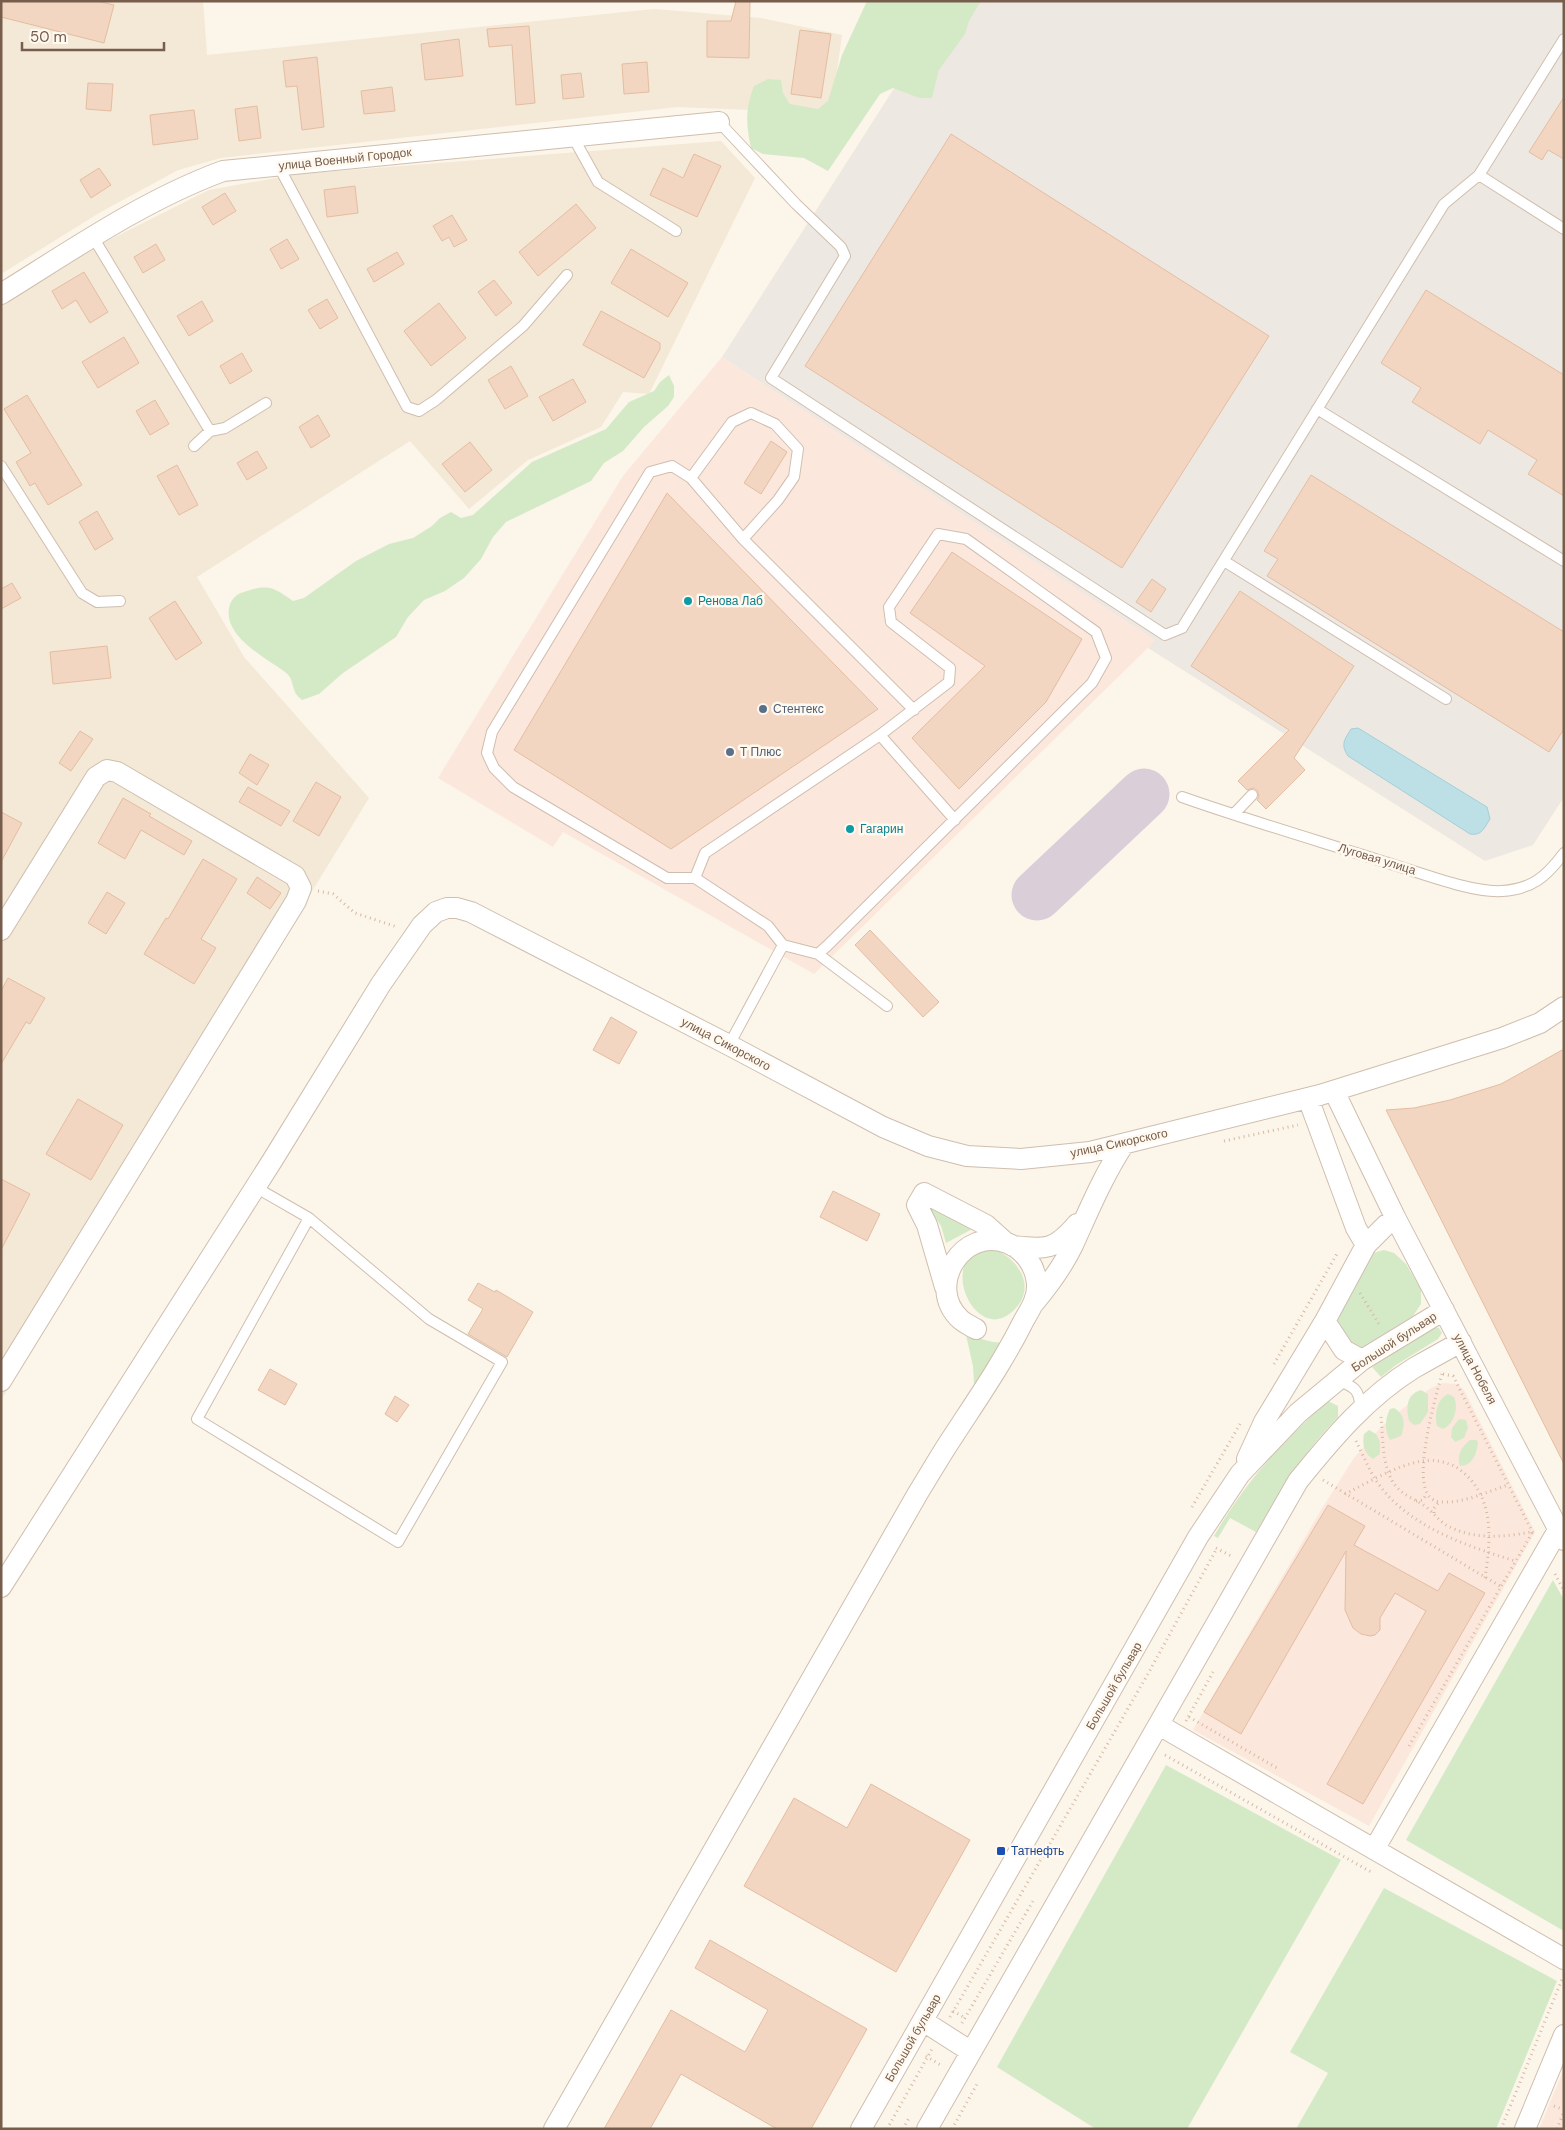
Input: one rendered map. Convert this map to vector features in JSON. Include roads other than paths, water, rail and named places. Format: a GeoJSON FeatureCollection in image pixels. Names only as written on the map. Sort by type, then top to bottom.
{"type":"FeatureCollection","features":[{"type":"Feature","properties":{"kind":"street","name":"улица Военный Городок"},"geometry":{"type":"LineString","coordinates":[[1,294],[93,237],[189,184],[223,172],[719,122]]}},
{"type":"Feature","properties":{"kind":"street"},"geometry":{"type":"LineString","coordinates":[[1,930],[96,776],[106,770],[117,772],[295,876],[301,888],[291,909],[1,1381]]}},
{"type":"Feature","properties":{"kind":"street","name":"улица Сикорского"},"geometry":{"type":"LineString","coordinates":[[1,1587],[255,1187],[380,984],[417,932],[436,912],[447,908],[471,912],[884,1127],[928,1146],[967,1156],[1022,1159],[1090,1152],[1124,1144],[1334,1091],[1502,1038],[1540,1023],[1564,1007]]}},
{"type":"Feature","properties":{"kind":"street","name":"улица Нобеля"},"geometry":{"type":"LineString","coordinates":[[1334,1091],[1396,1219],[1561,1535]]}},
{"type":"Feature","properties":{"kind":"street"},"geometry":{"type":"LineString","coordinates":[[1240,1474],[1264,1422],[1348,1280],[1361,1237],[1315,1121],[1308,1098]]}},
{"type":"Feature","properties":{"kind":"street"},"geometry":{"type":"LineString","coordinates":[[554,2129],[913,1502],[954,1434],[982,1394],[1033,1305],[1052,1280],[1072,1246],[1085,1215],[1111,1164],[1124,1144]]}},
{"type":"Feature","properties":{"kind":"street"},"geometry":{"type":"LineString","coordinates":[[976,1329],[960,1319],[949,1303],[927,1225],[917,1206],[924,1193],[986,1225],[1027,1256],[1035,1272],[1037,1288],[1033,1305]]}},
{"type":"Feature","properties":{"kind":"street"},"geometry":{"type":"LineString","coordinates":[[946,1289],[948,1271],[956,1256],[970,1245],[988,1240],[1034,1248],[1052,1246],[1064,1239],[1085,1215]]}},
{"type":"Feature","properties":{"kind":"street"},"geometry":{"type":"LineString","coordinates":[[1361,1237],[1396,1219]]}},
{"type":"Feature","properties":{"kind":"street","name":"Большой бульвар"},"geometry":{"type":"LineString","coordinates":[[862,2129],[1198,1537],[1240,1474],[1298,1413],[1337,1380],[1362,1360],[1444,1310]]}},
{"type":"Feature","properties":{"kind":"street"},"geometry":{"type":"LineString","coordinates":[[1325,1321],[1344,1350],[1362,1360]]}},
{"type":"Feature","properties":{"kind":"street"},"geometry":{"type":"LineString","coordinates":[[927,2129],[1298,1481],[1326,1446],[1361,1410],[1414,1368],[1461,1342]]}},
{"type":"Feature","properties":{"kind":"street"},"geometry":{"type":"LineString","coordinates":[[1375,1848],[1545,1554],[1561,1535]]}},
{"type":"Feature","properties":{"kind":"street"},"geometry":{"type":"LineString","coordinates":[[1159,1725],[1564,1958]]}},
{"type":"Feature","properties":{"kind":"street"},"geometry":{"type":"LineString","coordinates":[[923,2021],[970,2051]]}},
{"type":"Feature","properties":{"kind":"street"},"geometry":{"type":"LineString","coordinates":[[1525,2129],[1564,2035]]}},
{"type":"Feature","properties":{"kind":"lane"},"geometry":{"type":"LineString","coordinates":[[719,122],[841,247],[845,256],[771,378],[1165,635],[1182,628],[1444,204],[1479,175],[1564,39]]}},
{"type":"Feature","properties":{"kind":"lane"},"geometry":{"type":"LineString","coordinates":[[573,137],[598,182],[676,231]]}},
{"type":"Feature","properties":{"kind":"lane"},"geometry":{"type":"LineString","coordinates":[[278,166],[407,406],[419,411],[436,400],[523,326],[567,274]]}},
{"type":"Feature","properties":{"kind":"lane"},"geometry":{"type":"LineString","coordinates":[[1479,175],[1564,229]]}},
{"type":"Feature","properties":{"kind":"lane"},"geometry":{"type":"LineString","coordinates":[[93,237],[210,431]]}},
{"type":"Feature","properties":{"kind":"lane"},"geometry":{"type":"LineString","coordinates":[[194,446],[210,431],[225,428],[266,403]]}},
{"type":"Feature","properties":{"kind":"lane"},"geometry":{"type":"LineString","coordinates":[[1317,409],[1564,562]]}},
{"type":"Feature","properties":{"kind":"lane"},"geometry":{"type":"LineString","coordinates":[[691,478],[732,422],[751,413],[775,424],[798,449],[794,477],[778,500],[743,539]]}},
{"type":"Feature","properties":{"kind":"lane"},"geometry":{"type":"LineString","coordinates":[[1,466],[82,593],[97,602],[120,601]]}},
{"type":"Feature","properties":{"kind":"lane"},"geometry":{"type":"LineString","coordinates":[[886,1006],[818,954],[783,945],[768,926],[695,878],[667,878],[522,792],[494,768],[487,753],[492,732],[650,472],[672,466],[691,478],[743,539],[914,710]]}},
{"type":"Feature","properties":{"kind":"lane"},"geometry":{"type":"LineString","coordinates":[[695,878],[705,853],[880,735],[949,682],[950,668],[891,622],[889,607],[938,534],[966,539],[1096,632],[1106,658],[1092,684],[818,954]]}},
{"type":"Feature","properties":{"kind":"lane"},"geometry":{"type":"LineString","coordinates":[[1224,561],[1446,700]]}},
{"type":"Feature","properties":{"kind":"lane"},"geometry":{"type":"LineString","coordinates":[[880,735],[955,820]]}},
{"type":"Feature","properties":{"kind":"lane"},"geometry":{"type":"LineString","coordinates":[[1234,814],[1252,796]]}},
{"type":"Feature","properties":{"kind":"lane","name":"Луговая улица"},"geometry":{"type":"LineString","coordinates":[[1182,797],[1430,876],[1468,886],[1501,891],[1524,887],[1541,880],[1564,854]]}},
{"type":"Feature","properties":{"kind":"lane"},"geometry":{"type":"LineString","coordinates":[[729,1045],[783,945]]}},
{"type":"Feature","properties":{"kind":"lane"},"geometry":{"type":"LineString","coordinates":[[255,1187],[309,1218],[429,1319],[502,1362],[398,1542],[197,1419],[309,1218]]}},
{"type":"Feature","properties":{"kind":"lane"},"geometry":{"type":"LineString","coordinates":[[1337,1380],[1352,1385],[1359,1395],[1361,1410]]}},
{"type":"Feature","properties":{"kind":"water"},"geometry":{"type":"Polygon","coordinates":[[[1358,728],[1487,807],[1490,819],[1480,833],[1470,834],[1348,756],[1344,748],[1345,739],[1351,729],[1358,728]]]}},
{"type":"Feature","properties":{"kind":"place","name":"Ренова Лаб"},"geometry":{"type":"Point","coordinates":[688,601]}},
{"type":"Feature","properties":{"kind":"place","name":"Стентекс"},"geometry":{"type":"Point","coordinates":[763,709]}},
{"type":"Feature","properties":{"kind":"place","name":"Т Плюс"},"geometry":{"type":"Point","coordinates":[730,752]}},
{"type":"Feature","properties":{"kind":"place","name":"Гагарин"},"geometry":{"type":"Point","coordinates":[850,829]}},
{"type":"Feature","properties":{"kind":"place","name":"Татнефть"},"geometry":{"type":"Point","coordinates":[1001,1851]}}]}
